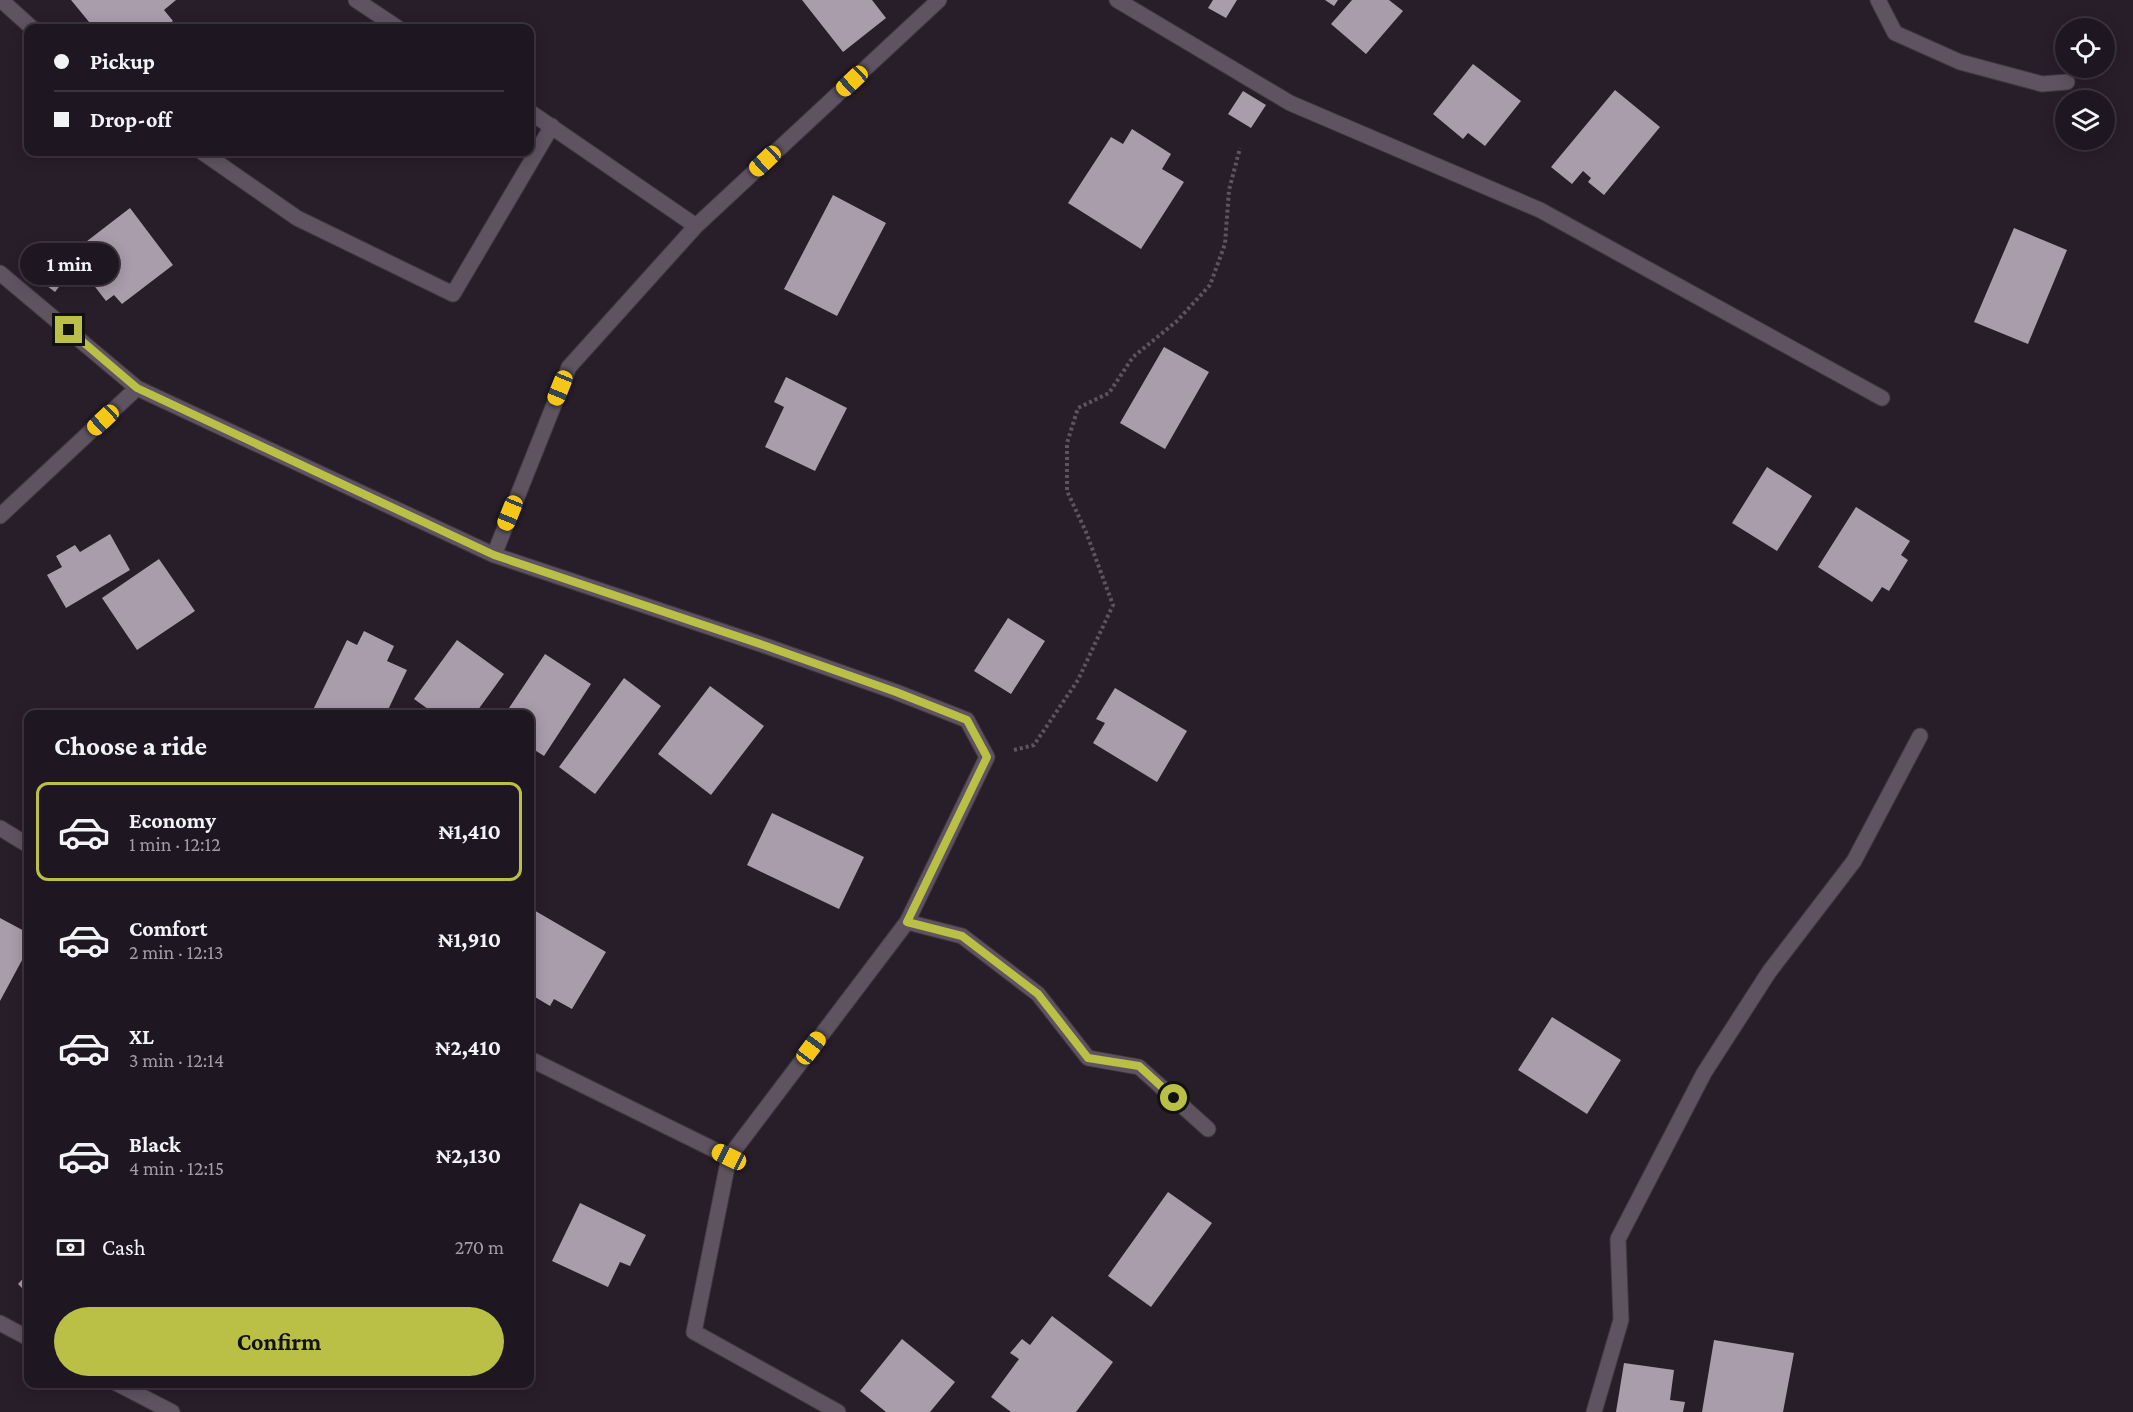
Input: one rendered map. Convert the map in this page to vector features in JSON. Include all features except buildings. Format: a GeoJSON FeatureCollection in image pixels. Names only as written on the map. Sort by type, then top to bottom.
{"type":"FeatureCollection","features":[{"type":"Feature","properties":{"kind":"street"},"geometry":{"type":"LineString","coordinates":[[1,0],[28,24]]}},
{"type":"Feature","properties":{"kind":"street"},"geometry":{"type":"LineString","coordinates":[[356,0],[392,24]]}},
{"type":"Feature","properties":{"kind":"street"},"geometry":{"type":"LineString","coordinates":[[494,555],[569,367],[696,226],[939,0]]}},
{"type":"Feature","properties":{"kind":"street"},"geometry":{"type":"LineString","coordinates":[[1118,0],[1290,103],[1540,210],[1882,398]]}},
{"type":"Feature","properties":{"kind":"street"},"geometry":{"type":"LineString","coordinates":[[1878,0],[1895,33],[1960,62],[2042,84],[2067,82]]}},
{"type":"Feature","properties":{"kind":"street"},"geometry":{"type":"LineString","coordinates":[[534,115],[696,226]]}},
{"type":"Feature","properties":{"kind":"street"},"geometry":{"type":"LineString","coordinates":[[208,156],[297,218],[453,294],[552,126]]}},
{"type":"Feature","properties":{"kind":"street"},"geometry":{"type":"LineString","coordinates":[[0,273],[137,388],[494,555],[777,650],[967,720],[987,757],[907,922],[729,1157],[694,1332],[838,1412]]}},
{"type":"Feature","properties":{"kind":"street"},"geometry":{"type":"LineString","coordinates":[[0,516],[137,388]]}},
{"type":"Feature","properties":{"kind":"street"},"geometry":{"type":"LineString","coordinates":[[1594,1412],[1621,1320],[1618,1239],[1704,1074],[1769,972],[1854,861],[1920,736]]}},
{"type":"Feature","properties":{"kind":"street"},"geometry":{"type":"LineString","coordinates":[[0,828],[24,843]]}},
{"type":"Feature","properties":{"kind":"street"},"geometry":{"type":"LineString","coordinates":[[907,922],[962,936],[1038,994],[1088,1058],[1139,1066],[1208,1129]]}},
{"type":"Feature","properties":{"kind":"street"},"geometry":{"type":"LineString","coordinates":[[534,1061],[729,1157]]}},
{"type":"Feature","properties":{"kind":"street"},"geometry":{"type":"LineString","coordinates":[[0,1323],[24,1336]]}},
{"type":"Feature","properties":{"kind":"street"},"geometry":{"type":"LineString","coordinates":[[126,1388],[172,1412]]}},
{"type":"Feature","properties":{"kind":"path"},"geometry":{"type":"LineString","coordinates":[[987,757],[1034,745],[1078,680],[1113,605],[1086,532],[1067,491],[1067,443],[1078,408],[1109,393],[1133,357],[1177,321],[1210,285],[1225,244],[1229,190],[1240,148]]}},
{"type":"Feature","properties":{"kind":"route"},"geometry":{"type":"LineString","coordinates":[[69,330],[137,388],[494,555],[766,646],[967,720],[987,757],[907,922],[962,936],[1038,994],[1088,1058],[1139,1066],[1174,1098]]}}]}
